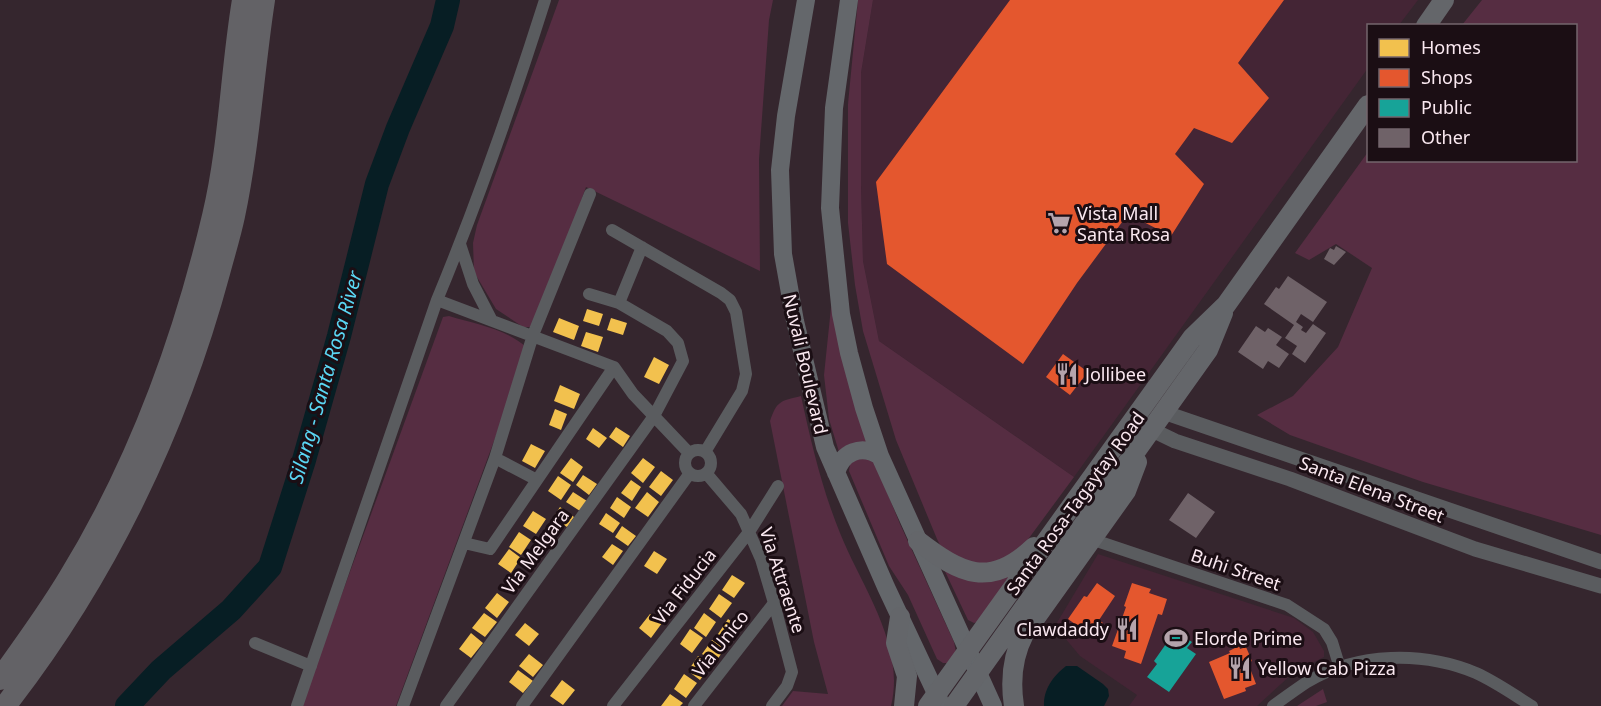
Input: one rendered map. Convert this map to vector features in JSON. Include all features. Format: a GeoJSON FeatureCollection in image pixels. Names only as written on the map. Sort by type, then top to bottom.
{"type":"FeatureCollection","features":[{"type":"Feature","properties":{"kind":"highway"},"geometry":{"type":"LineString","coordinates":[[0,679],[42,621],[93,536],[131,461],[160,391],[183,325],[213,215],[229,126],[243,0]]}},
{"type":"Feature","properties":{"kind":"highway"},"geometry":{"type":"LineString","coordinates":[[5,706],[56,635],[104,556],[147,471],[183,390],[204,332],[234,217],[264,0]]}},
{"type":"Feature","properties":{"kind":"main road","name":"Nuvali Boulevard"},"geometry":{"type":"LineString","coordinates":[[806,0],[780,170],[781,228],[787,280],[825,447],[935,702]]}},
{"type":"Feature","properties":{"kind":"main road"},"geometry":{"type":"LineString","coordinates":[[849,0],[834,108],[830,208],[841,314],[864,408],[880,456],[993,706]]}},
{"type":"Feature","properties":{"kind":"main road"},"geometry":{"type":"LineString","coordinates":[[1427,24],[1444,0]]}},
{"type":"Feature","properties":{"kind":"main road","name":"Santa Rosa-Tagaytay Road"},"geometry":{"type":"LineString","coordinates":[[954,706],[1031,598],[1144,428],[1192,338],[1227,305],[1367,106]]}},
{"type":"Feature","properties":{"kind":"main road","name":"Santa Rosa-Tagaytay Road"},"geometry":{"type":"LineString","coordinates":[[935,702],[1064,518],[1144,428],[1163,412],[1208,350],[1227,305]]}},
{"type":"Feature","properties":{"kind":"main road"},"geometry":{"type":"LineString","coordinates":[[1014,706],[1012,669],[1017,646],[1023,633],[1126,491],[1144,428]]}},
{"type":"Feature","properties":{"kind":"main road"},"geometry":{"type":"LineString","coordinates":[[836,473],[840,463],[853,451],[870,451],[880,456]]}},
{"type":"Feature","properties":{"kind":"main road"},"geometry":{"type":"LineString","coordinates":[[918,541],[954,567],[964,571],[988,574],[1016,563],[1064,518]]}},
{"type":"Feature","properties":{"kind":"main road"},"geometry":{"type":"LineString","coordinates":[[1031,598],[1067,572]]}},
{"type":"Feature","properties":{"kind":"main road"},"geometry":{"type":"LineString","coordinates":[[900,617],[896,643],[907,676],[904,706]]}},
{"type":"Feature","properties":{"kind":"street"},"geometry":{"type":"LineString","coordinates":[[297,706],[437,300],[517,88],[545,0]]}},
{"type":"Feature","properties":{"kind":"street"},"geometry":{"type":"LineString","coordinates":[[403,706],[495,458],[533,335],[590,194]]}},
{"type":"Feature","properties":{"kind":"street"},"geometry":{"type":"LineString","coordinates":[[612,230],[721,293],[730,300],[736,312],[746,374],[742,391],[705,452]]}},
{"type":"Feature","properties":{"kind":"street"},"geometry":{"type":"LineString","coordinates":[[460,244],[473,284],[491,319]]}},
{"type":"Feature","properties":{"kind":"street"},"geometry":{"type":"LineString","coordinates":[[620,303],[642,247]]}},
{"type":"Feature","properties":{"kind":"street","name":"Via Melgara"},"geometry":{"type":"LineString","coordinates":[[446,706],[654,416],[683,361],[678,343],[667,331],[620,303],[590,294]]}},
{"type":"Feature","properties":{"kind":"street"},"geometry":{"type":"LineString","coordinates":[[437,300],[614,367],[633,394],[689,453]]}},
{"type":"Feature","properties":{"kind":"street"},"geometry":{"type":"LineString","coordinates":[[464,543],[490,549],[614,367]]}},
{"type":"Feature","properties":{"kind":"street","name":"Santa Elena Street"},"geometry":{"type":"LineString","coordinates":[[1163,412],[1601,562]]}},
{"type":"Feature","properties":{"kind":"street","name":"Santa Elena Street"},"geometry":{"type":"LineString","coordinates":[[1144,428],[1174,441],[1290,479],[1476,549],[1601,586]]}},
{"type":"Feature","properties":{"kind":"street"},"geometry":{"type":"LineString","coordinates":[[697,450],[705,452],[710,460],[709,469],[701,476],[690,473],[684,463],[689,453],[697,450]]}},
{"type":"Feature","properties":{"kind":"street"},"geometry":{"type":"LineString","coordinates":[[495,458],[537,480]]}},
{"type":"Feature","properties":{"kind":"street"},"geometry":{"type":"LineString","coordinates":[[522,706],[690,473]]}},
{"type":"Feature","properties":{"kind":"street","name":"Via Attraente"},"geometry":{"type":"LineString","coordinates":[[706,473],[741,514],[761,559],[774,603],[792,672],[787,686],[772,706]]}},
{"type":"Feature","properties":{"kind":"street","name":"Via Fiducia"},"geometry":{"type":"LineString","coordinates":[[613,706],[749,532],[778,486]]}},
{"type":"Feature","properties":{"kind":"street"},"geometry":{"type":"LineString","coordinates":[[1476,549],[1485,524]]}},
{"type":"Feature","properties":{"kind":"street","name":"Buhi Street"},"geometry":{"type":"LineString","coordinates":[[1091,539],[1287,605],[1324,628],[1332,642],[1340,668]]}},
{"type":"Feature","properties":{"kind":"street","name":"Via Unico"},"geometry":{"type":"LineString","coordinates":[[694,706],[774,603]]}},
{"type":"Feature","properties":{"kind":"street"},"geometry":{"type":"LineString","coordinates":[[255,643],[312,666]]}},
{"type":"Feature","properties":{"kind":"street"},"geometry":{"type":"LineString","coordinates":[[1273,706],[1309,681],[1340,668],[1365,661],[1393,658],[1441,662],[1476,673],[1532,706]]}},
{"type":"Feature","properties":{"kind":"shaded area"},"geometry":{"type":"Polygon","coordinates":[[[559,0],[773,0],[769,20],[759,159],[760,271],[586,187],[539,317],[532,327],[523,327],[496,309],[474,272],[473,243],[477,225],[559,0]]]}},
{"type":"Feature","properties":{"kind":"shaded area"},"geometry":{"type":"Polygon","coordinates":[[[858,0],[873,0],[861,73],[861,186],[863,261],[879,341],[1074,477],[1018,553],[975,569],[941,547],[937,539],[896,440],[863,331],[848,223],[848,104],[858,0]]]}},
{"type":"Feature","properties":{"kind":"shaded area","name":"Vista Mall Santa Rosa"},"geometry":{"type":"Polygon","coordinates":[[[873,0],[1418,0],[1400,24],[1367,24],[1367,69],[1074,477],[879,341],[863,261],[861,73],[873,0]]]}},
{"type":"Feature","properties":{"kind":"shaded area"},"geometry":{"type":"Polygon","coordinates":[[[1482,0],[1601,0],[1601,535],[1423,482],[1290,435],[1257,415],[1293,396],[1338,347],[1372,268],[1336,244],[1309,260],[1295,253],[1367,153],[1367,162],[1577,162],[1577,24],[1463,24],[1482,0]]]}},
{"type":"Feature","properties":{"kind":"shaded area"},"geometry":{"type":"Polygon","coordinates":[[[832,298],[868,443],[849,445],[839,452],[829,419],[824,375],[832,298]]]}},
{"type":"Feature","properties":{"kind":"shaded area"},"geometry":{"type":"Polygon","coordinates":[[[449,316],[501,332],[528,349],[396,706],[301,706],[443,317],[449,316]]]}},
{"type":"Feature","properties":{"kind":"shaded area"},"geometry":{"type":"Polygon","coordinates":[[[801,396],[828,500],[887,638],[894,683],[891,706],[782,706],[793,691],[828,694],[814,642],[770,421],[780,403],[801,396]]]}},
{"type":"Feature","properties":{"kind":"shaded area"},"geometry":{"type":"Polygon","coordinates":[[[857,458],[874,460],[900,524],[954,642],[956,652],[947,663],[937,659],[908,595],[889,566],[849,471],[850,464],[857,458]]]}},
{"type":"Feature","properties":{"kind":"shaded area"},"geometry":{"type":"Polygon","coordinates":[[[1098,554],[1294,618],[1313,632],[1324,651],[1324,657],[1293,673],[1257,706],[1129,706],[1137,695],[1080,656],[1055,626],[1098,554]]]}},
{"type":"Feature","properties":{"kind":"shaded area"},"geometry":{"type":"Polygon","coordinates":[[[942,565],[1015,571],[978,622],[974,623],[968,620],[942,565]]]}},
{"type":"Feature","properties":{"kind":"shaded area"},"geometry":{"type":"Polygon","coordinates":[[[1323,689],[1327,702],[1316,706],[1297,706],[1323,689]]]}},
{"type":"Feature","properties":{"kind":"water"},"geometry":{"type":"Polygon","coordinates":[[[1066,666],[1077,666],[1108,689],[1109,696],[1104,706],[1044,706],[1045,694],[1050,684],[1066,666]]]}},
{"type":"Feature","properties":{"kind":"building: Homes"},"geometry":{"type":"Polygon","coordinates":[[[587,309],[603,314],[599,326],[583,321],[587,309]]]}},
{"type":"Feature","properties":{"kind":"building: Homes"},"geometry":{"type":"Polygon","coordinates":[[[559,318],[579,326],[574,340],[553,332],[559,318]]]}},
{"type":"Feature","properties":{"kind":"building: Homes"},"geometry":{"type":"Polygon","coordinates":[[[611,318],[627,323],[623,335],[607,330],[611,318]]]}},
{"type":"Feature","properties":{"kind":"building: Homes"},"geometry":{"type":"Polygon","coordinates":[[[586,332],[603,337],[598,352],[581,346],[586,332]]]}},
{"type":"Feature","properties":{"kind":"building: Homes"},"geometry":{"type":"Polygon","coordinates":[[[654,357],[669,365],[659,384],[644,377],[654,357]]]}},
{"type":"Feature","properties":{"kind":"building: Homes"},"geometry":{"type":"Polygon","coordinates":[[[560,385],[580,394],[574,409],[554,401],[560,385]]]}},
{"type":"Feature","properties":{"kind":"building: Homes"},"geometry":{"type":"Polygon","coordinates":[[[555,409],[567,414],[561,430],[549,425],[555,409]]]}},
{"type":"Feature","properties":{"kind":"building: Homes"},"geometry":{"type":"Polygon","coordinates":[[[616,427],[630,436],[623,447],[609,437],[616,427]]]}},
{"type":"Feature","properties":{"kind":"building: Homes"},"geometry":{"type":"Polygon","coordinates":[[[593,428],[607,438],[599,448],[586,439],[593,428]]]}},
{"type":"Feature","properties":{"kind":"building: Homes"},"geometry":{"type":"Polygon","coordinates":[[[531,444],[545,451],[535,468],[522,461],[531,444]]]}},
{"type":"Feature","properties":{"kind":"building: Homes"},"geometry":{"type":"Polygon","coordinates":[[[571,458],[583,467],[573,482],[560,473],[571,458]]]}},
{"type":"Feature","properties":{"kind":"building: Homes"},"geometry":{"type":"Polygon","coordinates":[[[643,458],[655,467],[643,483],[631,473],[643,458]]]}},
{"type":"Feature","properties":{"kind":"building: Homes"},"geometry":{"type":"Polygon","coordinates":[[[661,471],[673,480],[661,496],[649,487],[661,471]]]}},
{"type":"Feature","properties":{"kind":"building: Homes"},"geometry":{"type":"Polygon","coordinates":[[[583,475],[597,484],[589,495],[576,485],[583,475]]]}},
{"type":"Feature","properties":{"kind":"building: Homes"},"geometry":{"type":"Polygon","coordinates":[[[558,476],[571,485],[561,500],[548,491],[558,476]]]}},
{"type":"Feature","properties":{"kind":"building: Homes"},"geometry":{"type":"Polygon","coordinates":[[[631,480],[641,487],[632,501],[621,493],[631,480]]]}},
{"type":"Feature","properties":{"kind":"building: Homes"},"geometry":{"type":"Polygon","coordinates":[[[573,492],[587,501],[580,511],[566,502],[573,492]]]}},
{"type":"Feature","properties":{"kind":"building: Homes"},"geometry":{"type":"Polygon","coordinates":[[[647,492],[659,502],[648,517],[635,508],[647,492]]]}},
{"type":"Feature","properties":{"kind":"building: Homes"},"geometry":{"type":"Polygon","coordinates":[[[617,497],[631,507],[624,518],[610,508],[617,497]]]}},
{"type":"Feature","properties":{"kind":"building: Homes"},"geometry":{"type":"Polygon","coordinates":[[[560,507],[574,517],[567,527],[553,518],[560,507]]]}},
{"type":"Feature","properties":{"kind":"building: Homes"},"geometry":{"type":"Polygon","coordinates":[[[533,511],[546,519],[536,534],[523,526],[533,511]]]}},
{"type":"Feature","properties":{"kind":"building: Homes"},"geometry":{"type":"Polygon","coordinates":[[[606,513],[620,523],[613,533],[599,524],[606,513]]]}},
{"type":"Feature","properties":{"kind":"building: Homes"},"geometry":{"type":"Polygon","coordinates":[[[622,526],[636,536],[628,546],[615,537],[622,526]]]}},
{"type":"Feature","properties":{"kind":"building: Homes"},"geometry":{"type":"Polygon","coordinates":[[[519,532],[531,540],[521,555],[509,547],[519,532]]]}},
{"type":"Feature","properties":{"kind":"building: Homes"},"geometry":{"type":"Polygon","coordinates":[[[612,544],[623,551],[613,565],[602,557],[612,544]]]}},
{"type":"Feature","properties":{"kind":"building: Homes"},"geometry":{"type":"Polygon","coordinates":[[[509,549],[521,558],[511,573],[498,564],[509,549]]]}},
{"type":"Feature","properties":{"kind":"building: Homes"},"geometry":{"type":"Polygon","coordinates":[[[654,551],[667,559],[657,574],[644,566],[654,551]]]}},
{"type":"Feature","properties":{"kind":"building: Homes"},"geometry":{"type":"Polygon","coordinates":[[[732,575],[745,583],[734,598],[722,590],[732,575]]]}},
{"type":"Feature","properties":{"kind":"building: Homes"},"geometry":{"type":"Polygon","coordinates":[[[497,593],[509,602],[497,618],[485,608],[497,593]]]}},
{"type":"Feature","properties":{"kind":"building: Homes"},"geometry":{"type":"Polygon","coordinates":[[[719,594],[732,603],[721,618],[709,609],[719,594]]]}},
{"type":"Feature","properties":{"kind":"building: Homes"},"geometry":{"type":"Polygon","coordinates":[[[484,613],[497,622],[485,637],[472,628],[484,613]]]}},
{"type":"Feature","properties":{"kind":"building: Homes"},"geometry":{"type":"Polygon","coordinates":[[[704,613],[716,622],[706,637],[694,628],[704,613]]]}},
{"type":"Feature","properties":{"kind":"building: Homes"},"geometry":{"type":"Polygon","coordinates":[[[650,614],[662,623],[651,638],[639,628],[650,614]]]}},
{"type":"Feature","properties":{"kind":"building: Homes"},"geometry":{"type":"Polygon","coordinates":[[[728,619],[741,628],[731,643],[718,634],[728,619]]]}},
{"type":"Feature","properties":{"kind":"building: Homes"},"geometry":{"type":"Polygon","coordinates":[[[525,623],[539,634],[529,646],[515,635],[525,623]]]}},
{"type":"Feature","properties":{"kind":"building: Homes"},"geometry":{"type":"Polygon","coordinates":[[[690,629],[703,638],[692,653],[680,644],[690,629]]]}},
{"type":"Feature","properties":{"kind":"building: Homes"},"geometry":{"type":"Polygon","coordinates":[[[471,633],[483,643],[471,658],[459,649],[471,633]]]}},
{"type":"Feature","properties":{"kind":"building: Homes"},"geometry":{"type":"Polygon","coordinates":[[[712,640],[725,648],[715,663],[702,654],[712,640]]]}},
{"type":"Feature","properties":{"kind":"building: Homes"},"geometry":{"type":"Polygon","coordinates":[[[529,654],[543,665],[533,677],[519,666],[529,654]]]}},
{"type":"Feature","properties":{"kind":"building: Homes"},"geometry":{"type":"Polygon","coordinates":[[[698,656],[711,665],[700,680],[688,671],[698,656]]]}},
{"type":"Feature","properties":{"kind":"building: Homes"},"geometry":{"type":"Polygon","coordinates":[[[518,670],[533,681],[523,693],[509,682],[518,670]]]}},
{"type":"Feature","properties":{"kind":"building: Homes"},"geometry":{"type":"Polygon","coordinates":[[[684,674],[697,683],[686,698],[674,689],[684,674]]]}},
{"type":"Feature","properties":{"kind":"building: Homes"},"geometry":{"type":"Polygon","coordinates":[[[562,680],[575,690],[563,705],[550,696],[562,680]]]}},
{"type":"Feature","properties":{"kind":"building: Homes"},"geometry":{"type":"Polygon","coordinates":[[[670,694],[683,703],[680,706],[661,706],[670,694]]]}},
{"type":"Feature","properties":{"kind":"building: Shops"},"geometry":{"type":"Polygon","coordinates":[[[1010,0],[1284,0],[1238,63],[1269,98],[1232,143],[1194,128],[1175,154],[1204,184],[1171,236],[1128,214],[1077,283],[1023,364],[887,264],[876,182],[1010,0]]]}},
{"type":"Feature","properties":{"kind":"building: Shops","name":"Jollibee"},"geometry":{"type":"Polygon","coordinates":[[[1063,354],[1088,372],[1070,395],[1046,377],[1063,354]]]}},
{"type":"Feature","properties":{"kind":"building: Shops"},"geometry":{"type":"Polygon","coordinates":[[[1097,583],[1115,596],[1099,620],[1103,623],[1093,637],[1068,619],[1084,596],[1087,597],[1097,583]]]}},
{"type":"Feature","properties":{"kind":"building: Shops"},"geometry":{"type":"Polygon","coordinates":[[[1132,583],[1151,589],[1149,593],[1167,599],[1162,615],[1158,614],[1141,664],[1124,658],[1126,651],[1112,646],[1132,583]]]}},
{"type":"Feature","properties":{"kind":"building: Shops"},"geometry":{"type":"Polygon","coordinates":[[[1239,646],[1240,649],[1246,647],[1252,661],[1248,663],[1256,684],[1245,688],[1246,691],[1224,699],[1209,662],[1230,653],[1229,651],[1239,646]]]}},
{"type":"Feature","properties":{"kind":"building: Public"},"geometry":{"type":"Polygon","coordinates":[[[1175,631],[1192,642],[1187,648],[1196,654],[1169,692],[1147,677],[1157,664],[1154,661],[1175,631]]]}},
{"type":"Feature","properties":{"kind":"building: Other"},"geometry":{"type":"Polygon","coordinates":[[[1336,246],[1346,252],[1334,265],[1324,259],[1330,248],[1334,250],[1336,246]]]}},
{"type":"Feature","properties":{"kind":"building: Other"},"geometry":{"type":"Polygon","coordinates":[[[1288,276],[1327,302],[1313,322],[1301,314],[1296,322],[1303,327],[1301,330],[1306,333],[1313,324],[1326,333],[1305,363],[1292,354],[1297,346],[1285,338],[1294,325],[1264,304],[1276,287],[1279,289],[1288,276]]]}},
{"type":"Feature","properties":{"kind":"building: Other"},"geometry":{"type":"Polygon","coordinates":[[[1256,326],[1265,332],[1268,328],[1282,337],[1276,345],[1289,354],[1279,368],[1268,361],[1263,369],[1238,352],[1256,326]]]}},
{"type":"Feature","properties":{"kind":"building: Other"},"geometry":{"type":"Polygon","coordinates":[[[1188,493],[1215,512],[1196,538],[1169,520],[1188,493]]]}},
{"type":"Feature","properties":{"kind":"waterway","name":"Silang - Santa Rosa River"},"geometry":{"type":"LineString","coordinates":[[127,706],[161,670],[231,610],[270,567],[304,460],[339,336],[377,184],[398,128],[442,26],[448,0]]}},
{"type":"Feature","properties":{"kind":"place","name":"Vista Mall Santa Rosa"},"geometry":{"type":"Point","coordinates":[1059,223]}},
{"type":"Feature","properties":{"kind":"place","name":"Jollibee"},"geometry":{"type":"Point","coordinates":[1067,374]}},
{"type":"Feature","properties":{"kind":"place","name":"Clawdaddy"},"geometry":{"type":"Point","coordinates":[1127,629]}},
{"type":"Feature","properties":{"kind":"place","name":"Elorde Prime"},"geometry":{"type":"Point","coordinates":[1176,638]}},
{"type":"Feature","properties":{"kind":"place","name":"Yellow Cab Pizza"},"geometry":{"type":"Point","coordinates":[1240,668]}}]}
